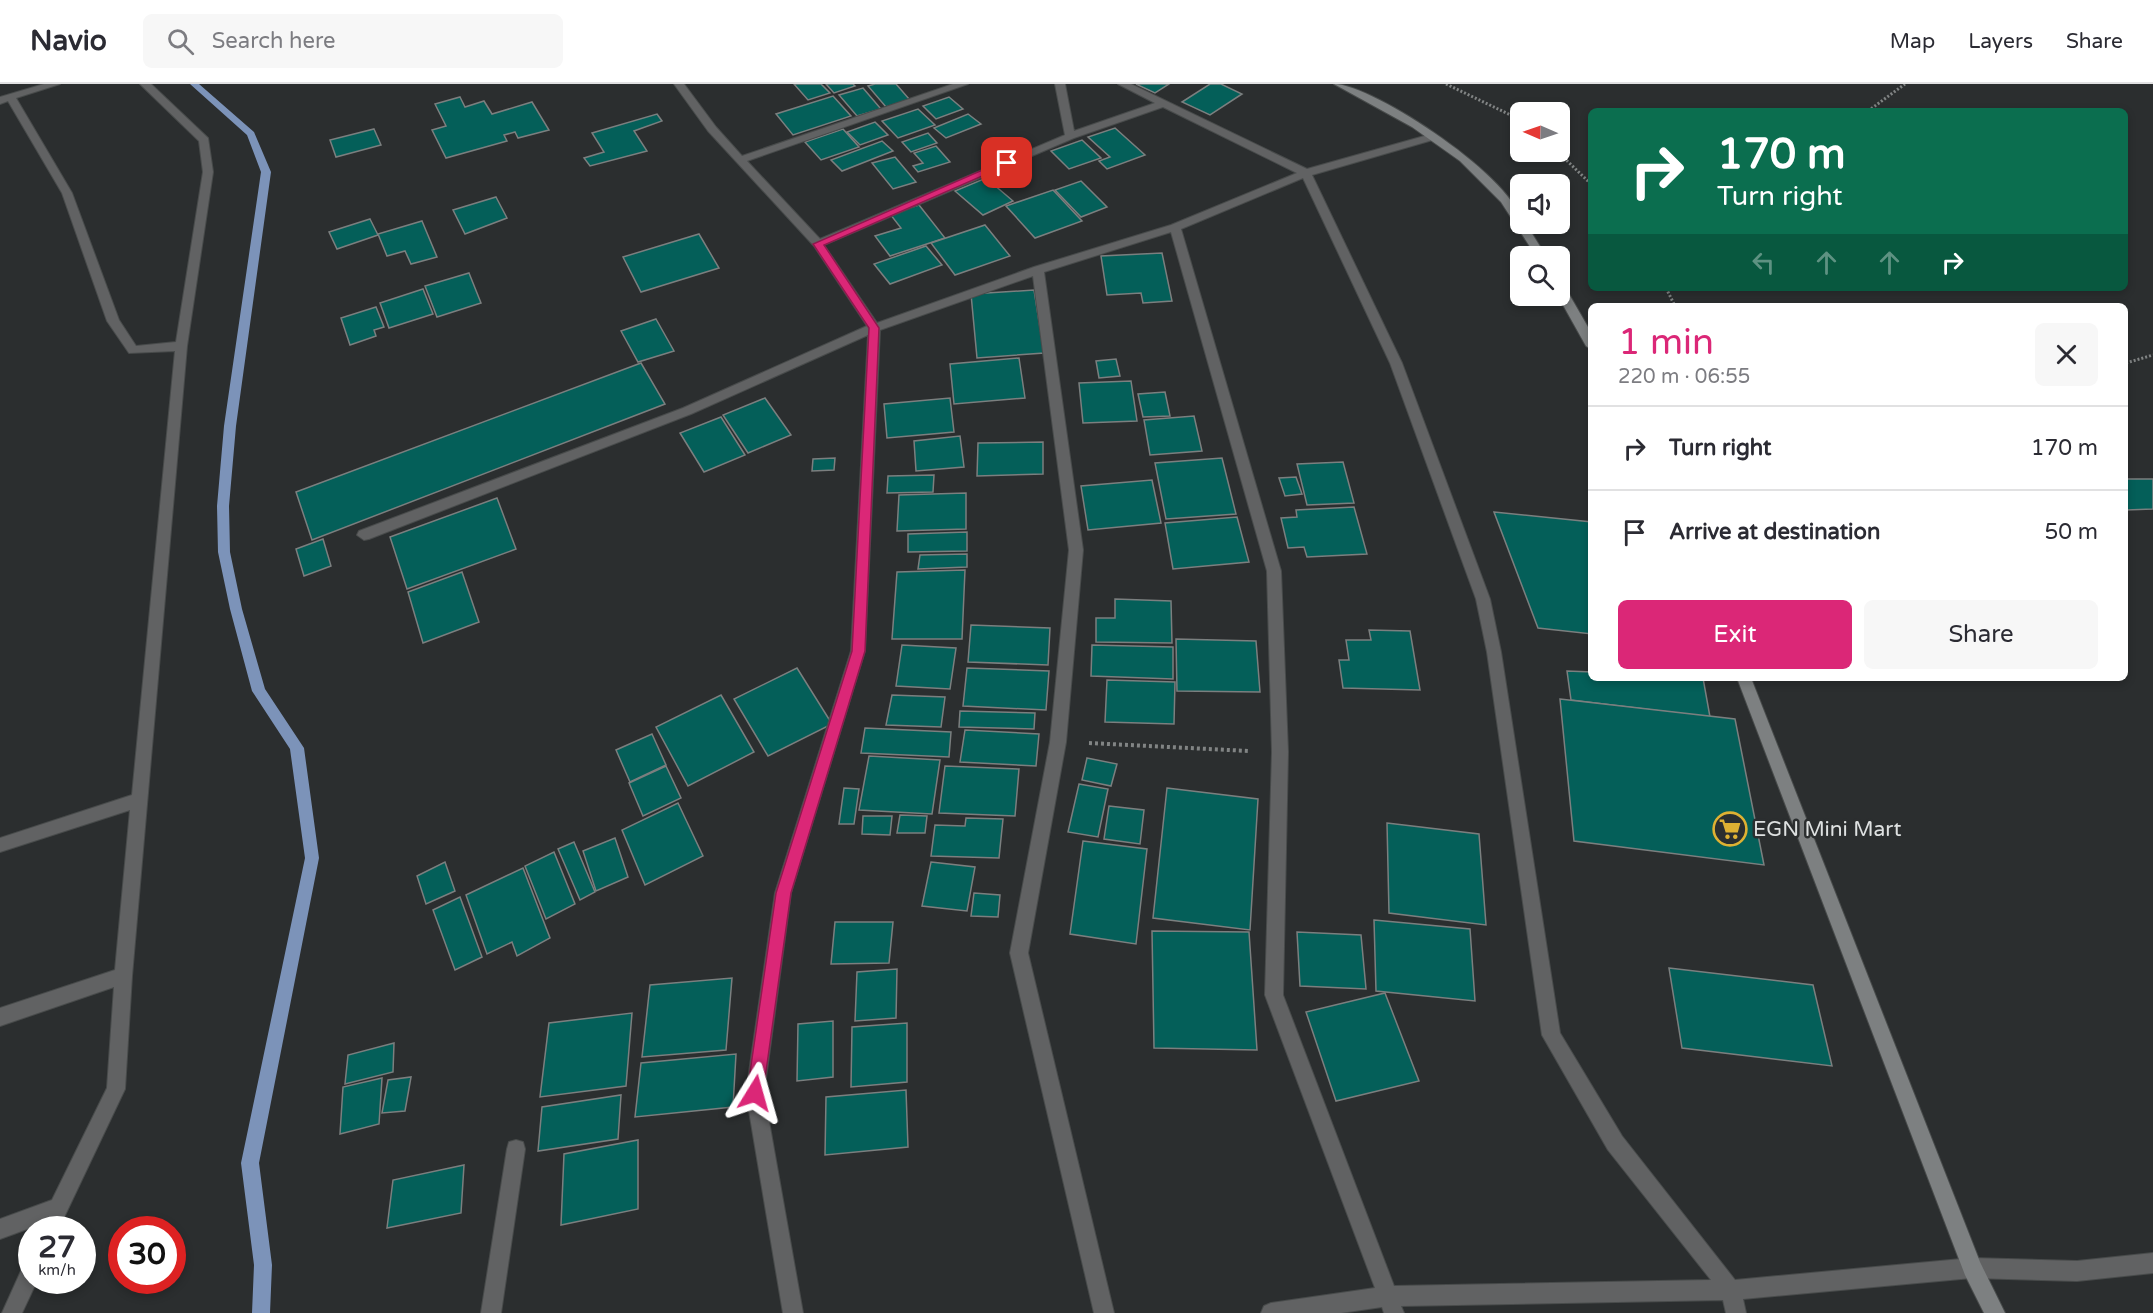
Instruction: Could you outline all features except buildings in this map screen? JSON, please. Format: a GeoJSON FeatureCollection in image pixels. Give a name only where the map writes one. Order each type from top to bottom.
{"type":"FeatureCollection","features":[{"type":"Feature","properties":{"kind":"street"},"geometry":{"type":"LineString","coordinates":[[55,84],[5,99],[67,193],[113,321],[133,350],[181,346]]}},
{"type":"Feature","properties":{"kind":"street"},"geometry":{"type":"LineString","coordinates":[[54,1216],[116,1089],[123,976],[181,346],[208,172],[204,140],[145,84]]}},
{"type":"Feature","properties":{"kind":"street"},"geometry":{"type":"LineString","coordinates":[[679,84],[712,129],[818,244],[874,328],[858,651],[783,893],[755,1093],[793,1313]]}},
{"type":"Feature","properties":{"kind":"street"},"geometry":{"type":"LineString","coordinates":[[740,160],[963,84]]}},
{"type":"Feature","properties":{"kind":"street"},"geometry":{"type":"LineString","coordinates":[[1060,84],[1064,95],[1070,136]]}},
{"type":"Feature","properties":{"kind":"street"},"geometry":{"type":"LineString","coordinates":[[1123,84],[1306,173],[1396,363],[1483,599],[1494,652],[1551,1035],[1615,1143],[1731,1290],[1736,1313]]}},
{"type":"Feature","properties":{"kind":"street"},"geometry":{"type":"LineString","coordinates":[[1339,84],[1387,109],[1465,160],[1498,191],[1510,208]]}},
{"type":"Feature","properties":{"kind":"street"},"geometry":{"type":"LineString","coordinates":[[818,244],[1070,136],[1166,103]]}},
{"type":"Feature","properties":{"kind":"street"},"geometry":{"type":"LineString","coordinates":[[364,535],[687,411],[874,328],[1038,270],[1175,227],[1306,173],[1432,137]]}},
{"type":"Feature","properties":{"kind":"street"},"geometry":{"type":"LineString","coordinates":[[1175,227],[1274,572],[1280,752],[1274,995],[1392,1305]]}},
{"type":"Feature","properties":{"kind":"street"},"geometry":{"type":"LineString","coordinates":[[1038,270],[1077,550],[1058,742],[1019,953],[1104,1313]]}},
{"type":"Feature","properties":{"kind":"street"},"geometry":{"type":"LineString","coordinates":[[1570,306],[1588,339]]}},
{"type":"Feature","properties":{"kind":"street"},"geometry":{"type":"LineString","coordinates":[[1745,681],[1972,1268],[1995,1313]]}},
{"type":"Feature","properties":{"kind":"street"},"geometry":{"type":"LineString","coordinates":[[0,845],[139,800]]}},
{"type":"Feature","properties":{"kind":"street"},"geometry":{"type":"LineString","coordinates":[[0,1017],[123,976]]}},
{"type":"Feature","properties":{"kind":"street"},"geometry":{"type":"LineString","coordinates":[[491,1313],[516,1149]]}},
{"type":"Feature","properties":{"kind":"street"},"geometry":{"type":"LineString","coordinates":[[0,1229],[58,1208]]}},
{"type":"Feature","properties":{"kind":"street"},"geometry":{"type":"LineString","coordinates":[[1271,1313],[1392,1305],[1731,1290],[1972,1268],[2077,1270],[2153,1263]]}},
{"type":"Feature","properties":{"kind":"street"},"geometry":{"type":"LineString","coordinates":[[12,1313],[21,1294]]}},
{"type":"Feature","properties":{"kind":"path"},"geometry":{"type":"LineString","coordinates":[[1446,84],[1510,115]]}},
{"type":"Feature","properties":{"kind":"path"},"geometry":{"type":"LineString","coordinates":[[1872,108],[1905,84]]}},
{"type":"Feature","properties":{"kind":"path"},"geometry":{"type":"LineString","coordinates":[[1568,162],[1588,181]]}},
{"type":"Feature","properties":{"kind":"path"},"geometry":{"type":"LineString","coordinates":[[2128,362],[2153,356]]}},
{"type":"Feature","properties":{"kind":"path"},"geometry":{"type":"LineString","coordinates":[[1058,742],[1280,752]]}},
{"type":"Feature","properties":{"kind":"waterway"},"geometry":{"type":"LineString","coordinates":[[194,84],[251,134],[266,172],[230,426],[223,506],[224,552],[236,609],[259,691],[297,748],[312,858],[250,1163],[263,1265],[261,1313]]}},
{"type":"Feature","properties":{"kind":"place","name":"EGN Mini Mart"},"geometry":{"type":"Point","coordinates":[1730,829]}},
{"type":"Feature","properties":{"kind":"route"},"geometry":{"type":"LineString","coordinates":[[755,1093],[783,893],[858,651],[874,328],[818,244],[1007,163]]}}]}
